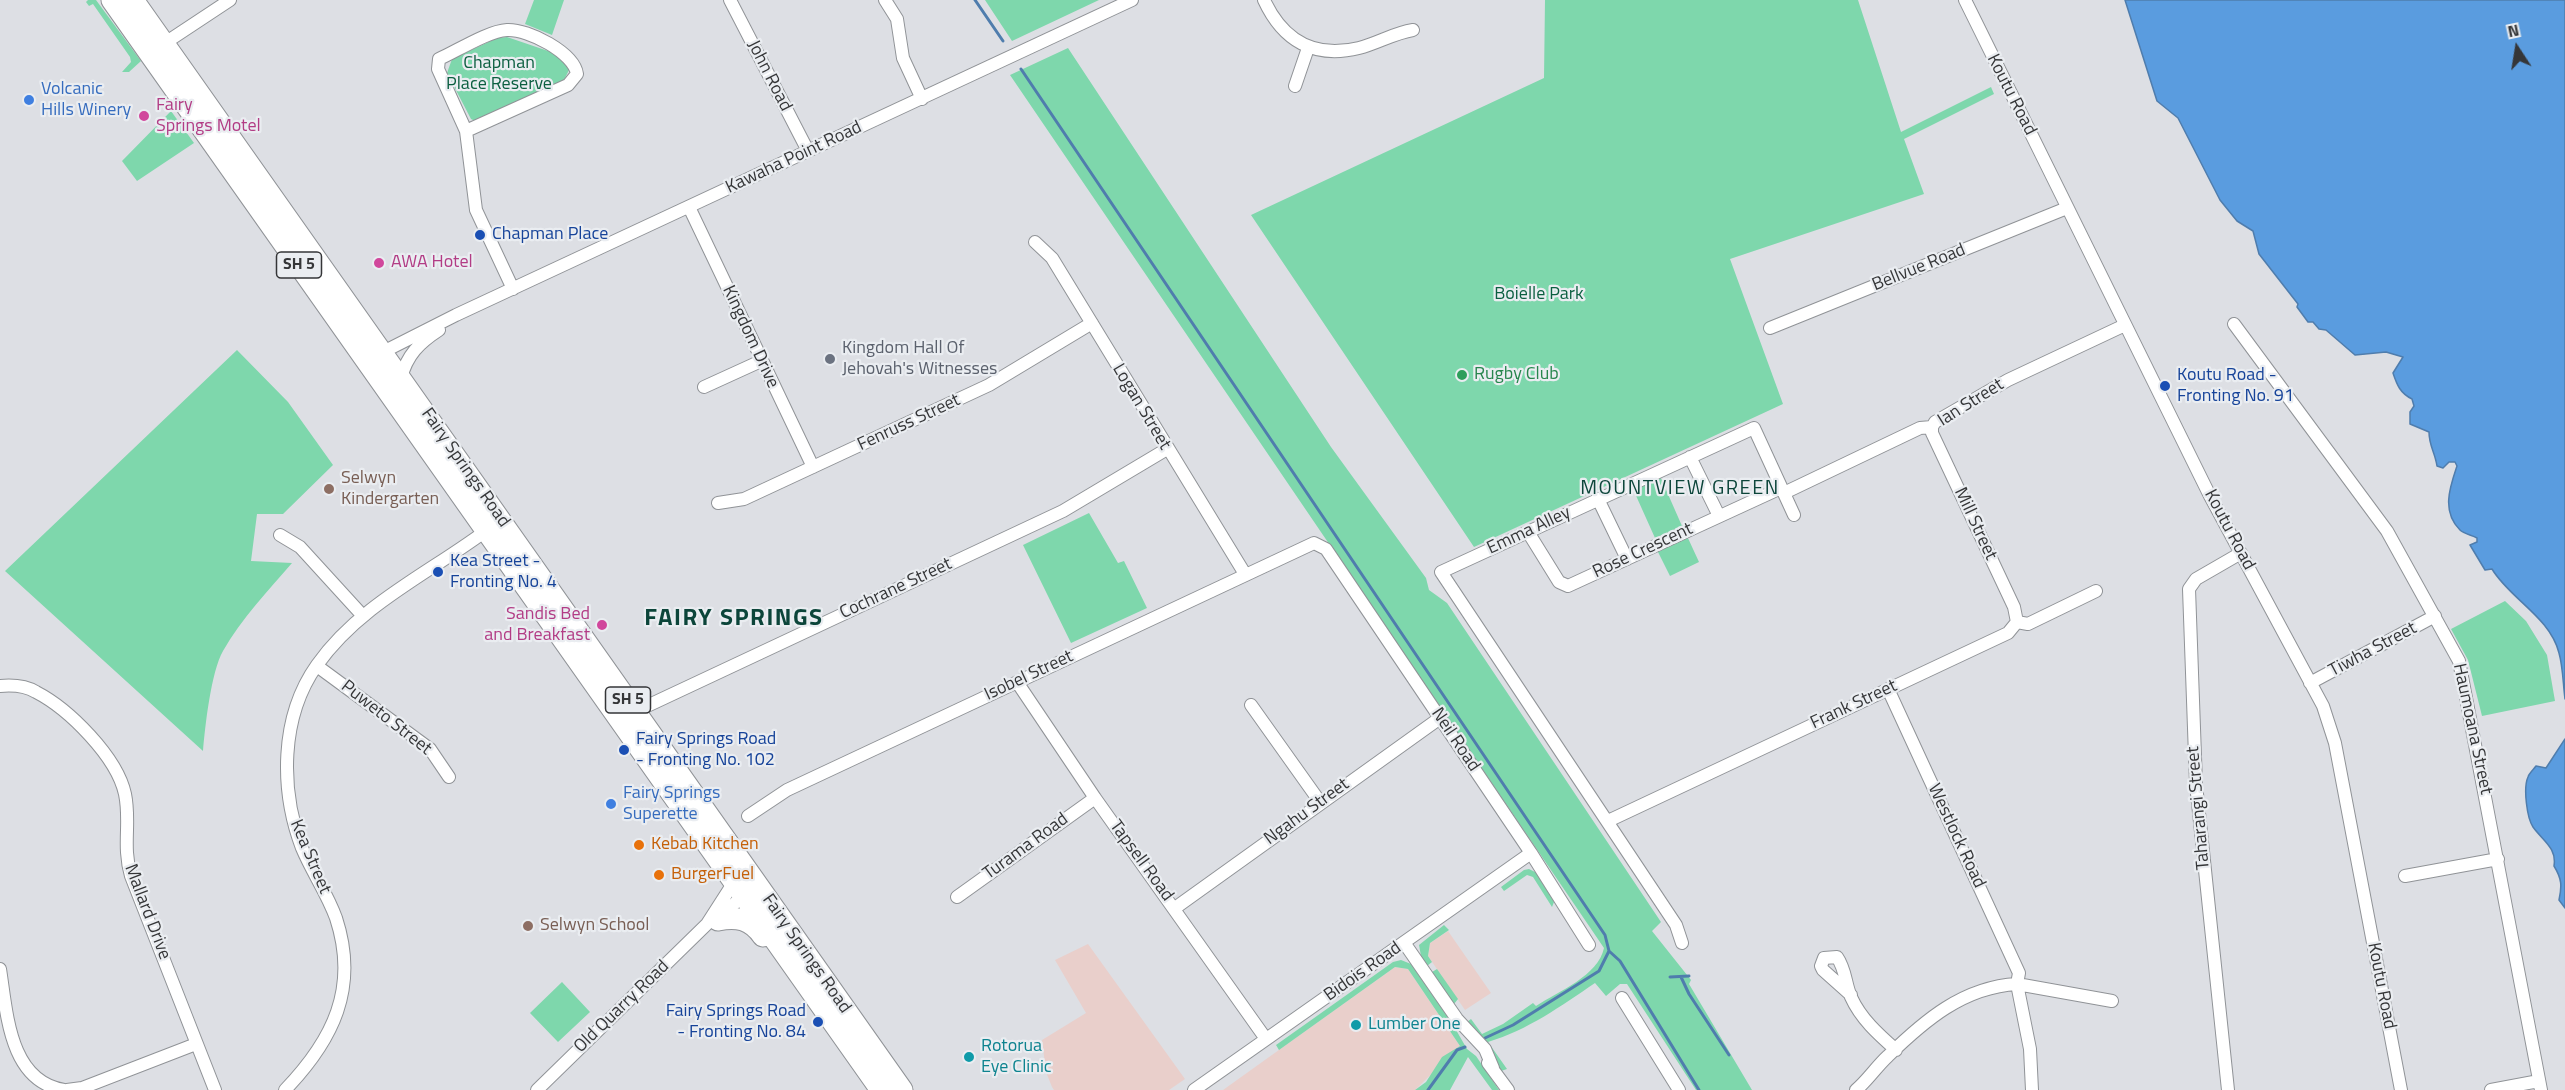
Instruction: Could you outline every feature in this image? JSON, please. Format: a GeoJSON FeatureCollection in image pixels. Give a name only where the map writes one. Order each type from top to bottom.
{"type":"FeatureCollection","features":[{"type":"Feature","properties":{"kind":"highway","name":"Fairy Springs Road"},"geometry":{"type":"LineString","coordinates":[[112,0],[201,128],[270,208]]}},
{"type":"Feature","properties":{"kind":"highway","name":"Fairy Springs Road"},"geometry":{"type":"LineString","coordinates":[[133,0],[165,43],[270,208],[627,715],[736,888],[880,1090]]}},
{"type":"Feature","properties":{"kind":"highway"},"geometry":{"type":"LineString","coordinates":[[165,43],[159,48],[160,54],[193,102],[201,128]]}},
{"type":"Feature","properties":{"kind":"highway","name":"Fairy Springs Road"},"geometry":{"type":"LineString","coordinates":[[375,356],[401,378],[493,525]]}},
{"type":"Feature","properties":{"kind":"highway","name":"Fairy Springs Road"},"geometry":{"type":"LineString","coordinates":[[627,715],[713,822],[902,1090]]}},
{"type":"Feature","properties":{"kind":"highway","name":"SH 5"},"geometry":{"type":"LineString","coordinates":[[713,822],[718,841],[739,872],[736,888],[760,901],[796,952],[815,966]]}},
{"type":"Feature","properties":{"kind":"highway"},"geometry":{"type":"LineString","coordinates":[[712,922],[738,918],[757,928],[792,977],[814,995]]}},
{"type":"Feature","properties":{"kind":"highway"},"geometry":{"type":"LineString","coordinates":[[844,1010],[840,1013],[839,1018],[862,1052],[865,1067]]}},
{"type":"Feature","properties":{"kind":"street"},"geometry":{"type":"LineString","coordinates":[[165,43],[230,0]]}},
{"type":"Feature","properties":{"kind":"street","name":"John Road"},"geometry":{"type":"LineString","coordinates":[[730,0],[808,151]]}},
{"type":"Feature","properties":{"kind":"street"},"geometry":{"type":"LineString","coordinates":[[885,0],[897,19],[903,58],[922,99]]}},
{"type":"Feature","properties":{"kind":"street","name":"Kawaha Point Road"},"geometry":{"type":"LineString","coordinates":[[375,356],[456,315],[1132,0]]}},
{"type":"Feature","properties":{"kind":"street"},"geometry":{"type":"LineString","coordinates":[[1264,0],[1281,28],[1308,48],[1331,50],[1359,48],[1395,33],[1413,30]]}},
{"type":"Feature","properties":{"kind":"street","name":"Koutu Road"},"geometry":{"type":"LineString","coordinates":[[1965,0],[2125,325],[2241,553],[2323,706],[2335,743],[2401,1090]]}},
{"type":"Feature","properties":{"kind":"street"},"geometry":{"type":"LineString","coordinates":[[466,132],[568,85],[577,74],[569,56],[522,33],[508,30],[439,59],[438,69],[466,132],[476,210],[513,289]]}},
{"type":"Feature","properties":{"kind":"street"},"geometry":{"type":"LineString","coordinates":[[1294,86],[1308,48]]}},
{"type":"Feature","properties":{"kind":"street","name":"Kingdom Drive"},"geometry":{"type":"LineString","coordinates":[[689,207],[813,467]]}},
{"type":"Feature","properties":{"kind":"street","name":"Bellvue Road"},"geometry":{"type":"LineString","coordinates":[[1770,328],[2067,208]]}},
{"type":"Feature","properties":{"kind":"street","name":"Logan Street"},"geometry":{"type":"LineString","coordinates":[[1035,242],[1052,258],[1245,574]]}},
{"type":"Feature","properties":{"kind":"street","name":"Kawaha Point Road"},"geometry":{"type":"LineString","coordinates":[[401,378],[405,364],[415,349],[456,315]]}},
{"type":"Feature","properties":{"kind":"street","name":"Fenruss Street"},"geometry":{"type":"LineString","coordinates":[[718,503],[744,500],[989,385],[1092,323]]}},
{"type":"Feature","properties":{"kind":"street","name":"Haumoana Street"},"geometry":{"type":"LineString","coordinates":[[2234,324],[2387,531],[2454,649],[2463,673],[2540,1085]]}},
{"type":"Feature","properties":{"kind":"street","name":"Ian Street"},"geometry":{"type":"LineString","coordinates":[[1783,490],[1920,428],[1932,427],[1935,422],[2008,380],[2125,325]]}},
{"type":"Feature","properties":{"kind":"street"},"geometry":{"type":"LineString","coordinates":[[704,387],[761,361]]}},
{"type":"Feature","properties":{"kind":"street","name":"Mill Street"},"geometry":{"type":"LineString","coordinates":[[1932,427],[1932,433],[2014,607],[2017,622]]}},
{"type":"Feature","properties":{"kind":"street","name":"Emma Alley"},"geometry":{"type":"LineString","coordinates":[[1608,821],[1441,572],[1754,428],[1783,490]]}},
{"type":"Feature","properties":{"kind":"street","name":"Cochrane Street"},"geometry":{"type":"LineString","coordinates":[[627,715],[1063,511],[1167,449]]}},
{"type":"Feature","properties":{"kind":"street"},"geometry":{"type":"LineString","coordinates":[[1690,457],[1719,516]]}},
{"type":"Feature","properties":{"kind":"street"},"geometry":{"type":"LineString","coordinates":[[1783,490],[1794,515]]}},
{"type":"Feature","properties":{"kind":"street","name":"Rose Crescent"},"geometry":{"type":"LineString","coordinates":[[1528,532],[1563,585],[1568,586],[1719,516],[1783,490]]}},
{"type":"Feature","properties":{"kind":"street"},"geometry":{"type":"LineString","coordinates":[[1598,499],[1627,559]]}},
{"type":"Feature","properties":{"kind":"street","name":"Kea Street"},"geometry":{"type":"LineString","coordinates":[[285,1090],[310,1064],[332,1029],[344,980],[343,951],[335,917],[303,851],[287,788],[289,744],[300,698],[316,666],[345,630],[493,525]]}},
{"type":"Feature","properties":{"kind":"street"},"geometry":{"type":"LineString","coordinates":[[280,535],[300,547],[363,616]]}},
{"type":"Feature","properties":{"kind":"street","name":"Isobel Street"},"geometry":{"type":"LineString","coordinates":[[748,816],[787,789],[1314,543]]}},
{"type":"Feature","properties":{"kind":"street","name":"Neil Road"},"geometry":{"type":"LineString","coordinates":[[1314,543],[1326,549],[1531,853],[1589,945]]}},
{"type":"Feature","properties":{"kind":"street","name":"Taharangi Street"},"geometry":{"type":"LineString","coordinates":[[2228,1090],[2196,784],[2189,589],[2196,579],[2241,553]]}},
{"type":"Feature","properties":{"kind":"street","name":"Frank Street"},"geometry":{"type":"LineString","coordinates":[[1608,821],[2008,633],[2017,622],[2028,624],[2096,591]]}},
{"type":"Feature","properties":{"kind":"street","name":"Tiwha Street"},"geometry":{"type":"LineString","coordinates":[[2310,683],[2435,616]]}},
{"type":"Feature","properties":{"kind":"street","name":"Puweto Street"},"geometry":{"type":"LineString","coordinates":[[316,666],[430,749],[449,777]]}},
{"type":"Feature","properties":{"kind":"street","name":"Tapsell Road"},"geometry":{"type":"LineString","coordinates":[[1017,682],[1095,798],[1266,1039]]}},
{"type":"Feature","properties":{"kind":"street","name":"Mallard Drive"},"geometry":{"type":"LineString","coordinates":[[0,686],[34,691],[48,699],[99,744],[115,768],[126,796],[128,820],[125,844],[130,876],[214,1090]]}},
{"type":"Feature","properties":{"kind":"street","name":"Westlock Road"},"geometry":{"type":"LineString","coordinates":[[1888,689],[2019,973],[2017,984],[2030,1048],[2032,1090]]}},
{"type":"Feature","properties":{"kind":"street"},"geometry":{"type":"LineString","coordinates":[[1251,705],[1320,801]]}},
{"type":"Feature","properties":{"kind":"street","name":"Ngahu Street"},"geometry":{"type":"LineString","coordinates":[[1175,908],[1320,801],[1440,718]]}},
{"type":"Feature","properties":{"kind":"street","name":"Turama Road"},"geometry":{"type":"LineString","coordinates":[[957,897],[1095,798]]}},
{"type":"Feature","properties":{"kind":"street"},"geometry":{"type":"LineString","coordinates":[[1608,821],[1676,925],[1682,943]]}},
{"type":"Feature","properties":{"kind":"street","name":"Bidois Road"},"geometry":{"type":"LineString","coordinates":[[1194,1090],[1405,944],[1531,853]]}},
{"type":"Feature","properties":{"kind":"street"},"geometry":{"type":"LineString","coordinates":[[2405,876],[2499,859]]}},
{"type":"Feature","properties":{"kind":"street","name":"Old Quarry Road"},"geometry":{"type":"LineString","coordinates":[[537,1090],[712,922],[738,900],[736,888]]}},
{"type":"Feature","properties":{"kind":"street"},"geometry":{"type":"LineString","coordinates":[[1405,944],[1456,1019],[1465,1038],[1493,1068],[1508,1090]]}},
{"type":"Feature","properties":{"kind":"street"},"geometry":{"type":"LineString","coordinates":[[0,969],[8,1024],[21,1059],[29,1071],[52,1088],[66,1090],[82,1088],[196,1044]]}},
{"type":"Feature","properties":{"kind":"street"},"geometry":{"type":"LineString","coordinates":[[1856,1090],[1938,1010],[2004,985],[2017,984],[2112,1001]]}},
{"type":"Feature","properties":{"kind":"street"},"geometry":{"type":"LineString","coordinates":[[1851,995],[1867,1024],[1896,1050]]}},
{"type":"Feature","properties":{"kind":"street"},"geometry":{"type":"LineString","coordinates":[[1622,998],[1679,1090]]}},
{"type":"Feature","properties":{"kind":"street"},"geometry":{"type":"LineString","coordinates":[[2491,1090],[2540,1085]]}},
{"type":"Feature","properties":{"kind":"shaded area"},"geometry":{"type":"Polygon","coordinates":[[[1448,931],[1491,993],[1465,1010],[1428,956],[1430,943],[1448,931]]]}},
{"type":"Feature","properties":{"kind":"shaded area"},"geometry":{"type":"Polygon","coordinates":[[[1088,944],[1185,1079],[1169,1090],[1054,1090],[1052,1087],[1046,1072],[1042,1040],[1086,1013],[1055,960],[1088,944]]]}},
{"type":"Feature","properties":{"kind":"shaded area"},"geometry":{"type":"Polygon","coordinates":[[[1395,967],[1408,969],[1460,1046],[1415,1090],[1223,1090],[1395,967]]]}},
{"type":"Feature","properties":{"kind":"green space"},"geometry":{"type":"Polygon","coordinates":[[[96,0],[141,61],[129,72],[122,72],[131,62],[130,57],[93,4],[89,6],[86,2],[96,0]]]}},
{"type":"Feature","properties":{"kind":"green space"},"geometry":{"type":"Polygon","coordinates":[[[534,0],[564,0],[552,35],[525,24],[534,0]]]}},
{"type":"Feature","properties":{"kind":"green space"},"geometry":{"type":"Polygon","coordinates":[[[985,0],[1099,0],[1012,41],[985,0]]]}},
{"type":"Feature","properties":{"kind":"green space","name":"Boielle Park"},"geometry":{"type":"Polygon","coordinates":[[[1545,0],[1858,0],[1901,132],[1991,87],[1994,94],[1904,139],[1924,194],[1730,259],[1783,404],[1474,547],[1251,215],[1544,78],[1545,0]]]}},
{"type":"Feature","properties":{"kind":"green space","name":"Chapman Place Reserve"},"geometry":{"type":"Polygon","coordinates":[[[507,37],[557,54],[568,64],[569,70],[563,82],[475,121],[471,119],[447,73],[452,59],[497,38],[507,37]]]}},
{"type":"Feature","properties":{"kind":"green space"},"geometry":{"type":"Polygon","coordinates":[[[1068,48],[1331,447],[1426,578],[1429,590],[1447,603],[1661,922],[1652,931],[1691,980],[1689,984],[1752,1090],[1696,1090],[1627,984],[1620,984],[1606,996],[1595,983],[1530,1024],[1488,1042],[1507,1069],[1501,1071],[1467,1022],[1471,1019],[1482,1034],[1503,1024],[1533,1003],[1536,1006],[1586,975],[1600,958],[1604,948],[1010,75],[1068,48]]]}},
{"type":"Feature","properties":{"kind":"green space"},"geometry":{"type":"Polygon","coordinates":[[[171,111],[194,143],[137,181],[122,161],[171,111]]]}},
{"type":"Feature","properties":{"kind":"green space"},"geometry":{"type":"Polygon","coordinates":[[[237,350],[288,402],[333,465],[283,514],[257,514],[251,561],[292,563],[246,616],[223,651],[212,686],[203,751],[5,571],[237,350]]]}},
{"type":"Feature","properties":{"kind":"green space"},"geometry":{"type":"Polygon","coordinates":[[[1660,476],[1682,526],[1655,538],[1633,489],[1660,476]]]}},
{"type":"Feature","properties":{"kind":"green space"},"geometry":{"type":"Polygon","coordinates":[[[1089,513],[1118,563],[1124,561],[1147,608],[1071,643],[1023,545],[1089,513]]]}},
{"type":"Feature","properties":{"kind":"green space"},"geometry":{"type":"Polygon","coordinates":[[[1687,536],[1699,562],[1670,576],[1657,550],[1687,536]]]}},
{"type":"Feature","properties":{"kind":"green space"},"geometry":{"type":"Polygon","coordinates":[[[2505,601],[2526,621],[2547,655],[2555,701],[2482,716],[2468,660],[2451,629],[2505,601]]]}},
{"type":"Feature","properties":{"kind":"green space"},"geometry":{"type":"Polygon","coordinates":[[[1529,869],[1537,873],[1554,902],[1552,907],[1533,877],[1527,875],[1504,891],[1501,887],[1524,870],[1529,869]]]}},
{"type":"Feature","properties":{"kind":"green space"},"geometry":{"type":"Polygon","coordinates":[[[1444,925],[1449,930],[1430,943],[1428,956],[1432,962],[1427,966],[1421,956],[1419,945],[1444,925]]]}},
{"type":"Feature","properties":{"kind":"green space"},"geometry":{"type":"Polygon","coordinates":[[[1401,960],[1411,964],[1467,1049],[1476,1056],[1499,1090],[1492,1090],[1468,1057],[1450,1090],[1415,1090],[1426,1082],[1442,1057],[1460,1046],[1408,969],[1395,967],[1279,1050],[1276,1045],[1393,962],[1401,960]]]}},
{"type":"Feature","properties":{"kind":"green space"},"geometry":{"type":"Polygon","coordinates":[[[1437,969],[1458,999],[1454,1004],[1432,972],[1437,969]]]}},
{"type":"Feature","properties":{"kind":"green space"},"geometry":{"type":"Polygon","coordinates":[[[562,982],[590,1012],[558,1042],[530,1013],[562,982]]]}},
{"type":"Feature","properties":{"kind":"water"},"geometry":{"type":"Polygon","coordinates":[[[2125,0],[2565,0],[2565,699],[2559,653],[2554,640],[2539,619],[2509,590],[2492,569],[2485,570],[2470,545],[2477,542],[2477,538],[2462,531],[2454,523],[2449,499],[2457,466],[2455,462],[2449,462],[2443,468],[2437,466],[2429,432],[2410,424],[2410,412],[2414,406],[2412,399],[2400,388],[2393,373],[2403,357],[2386,352],[2355,355],[2326,330],[2319,329],[2313,322],[2308,322],[2297,307],[2298,304],[2259,254],[2253,231],[2237,221],[2220,200],[2178,118],[2157,101],[2125,0]]]}},
{"type":"Feature","properties":{"kind":"water"},"geometry":{"type":"Polygon","coordinates":[[[2565,739],[2565,908],[2559,900],[2561,883],[2554,866],[2553,854],[2531,823],[2526,795],[2529,774],[2536,766],[2546,768],[2565,739]]]}},
{"type":"Feature","properties":{"kind":"waterway"},"geometry":{"type":"LineString","coordinates":[[975,0],[1003,41]]}},
{"type":"Feature","properties":{"kind":"waterway"},"geometry":{"type":"LineString","coordinates":[[1021,69],[1605,935],[1609,951],[1599,971],[1513,1025],[1485,1038]]}},
{"type":"Feature","properties":{"kind":"waterway"},"geometry":{"type":"LineString","coordinates":[[1609,951],[1620,961],[1699,1090]]}},
{"type":"Feature","properties":{"kind":"waterway"},"geometry":{"type":"LineString","coordinates":[[1670,977],[1689,976]]}},
{"type":"Feature","properties":{"kind":"waterway"},"geometry":{"type":"LineString","coordinates":[[1681,977],[1689,994],[1729,1055]]}},
{"type":"Feature","properties":{"kind":"waterway"},"geometry":{"type":"LineString","coordinates":[[1428,1090],[1457,1050],[1465,1047]]}},
{"type":"Feature","properties":{"kind":"place","name":"Volcanic Hills Winery"},"geometry":{"type":"Point","coordinates":[29,100]}},
{"type":"Feature","properties":{"kind":"place","name":"Fairy Springs Motel"},"geometry":{"type":"Point","coordinates":[144,116]}},
{"type":"Feature","properties":{"kind":"place","name":"Chapman Place"},"geometry":{"type":"Point","coordinates":[480,235]}},
{"type":"Feature","properties":{"kind":"place","name":"AWA Hotel"},"geometry":{"type":"Point","coordinates":[379,263]}},
{"type":"Feature","properties":{"kind":"place","name":"Kingdom Hall Of Jehovah's Witnesses"},"geometry":{"type":"Point","coordinates":[830,359]}},
{"type":"Feature","properties":{"kind":"place","name":"Rugby Club"},"geometry":{"type":"Point","coordinates":[1462,375]}},
{"type":"Feature","properties":{"kind":"place","name":"Koutu Road - Fronting No. 91"},"geometry":{"type":"Point","coordinates":[2165,386]}},
{"type":"Feature","properties":{"kind":"place","name":"Selwyn Kindergarten"},"geometry":{"type":"Point","coordinates":[329,489]}},
{"type":"Feature","properties":{"kind":"place","name":"Kea Street - Fronting No. 4"},"geometry":{"type":"Point","coordinates":[438,572]}},
{"type":"Feature","properties":{"kind":"place","name":"Sandis Bed and Breakfast"},"geometry":{"type":"Point","coordinates":[602,625]}},
{"type":"Feature","properties":{"kind":"place","name":"Fairy Springs Road - Fronting No. 102"},"geometry":{"type":"Point","coordinates":[624,750]}},
{"type":"Feature","properties":{"kind":"place","name":"Fairy Springs Superette"},"geometry":{"type":"Point","coordinates":[611,804]}},
{"type":"Feature","properties":{"kind":"place","name":"Kebab Kitchen"},"geometry":{"type":"Point","coordinates":[639,845]}},
{"type":"Feature","properties":{"kind":"place","name":"BurgerFuel"},"geometry":{"type":"Point","coordinates":[659,875]}},
{"type":"Feature","properties":{"kind":"place","name":"Selwyn School"},"geometry":{"type":"Point","coordinates":[528,926]}},
{"type":"Feature","properties":{"kind":"place","name":"Fairy Springs Road - Fronting No. 84"},"geometry":{"type":"Point","coordinates":[818,1022]}},
{"type":"Feature","properties":{"kind":"place","name":"Lumber One"},"geometry":{"type":"Point","coordinates":[1356,1025]}},
{"type":"Feature","properties":{"kind":"place","name":"Rotorua Eye Clinic"},"geometry":{"type":"Point","coordinates":[969,1057]}},
{"type":"Feature","properties":{"kind":"district","name":"MOUNTVIEW GREEN"},"geometry":{"type":"Point","coordinates":[1680,489]}},
{"type":"Feature","properties":{"kind":"district","name":"FAIRY SPRINGS"},"geometry":{"type":"Point","coordinates":[734,619]}}]}
